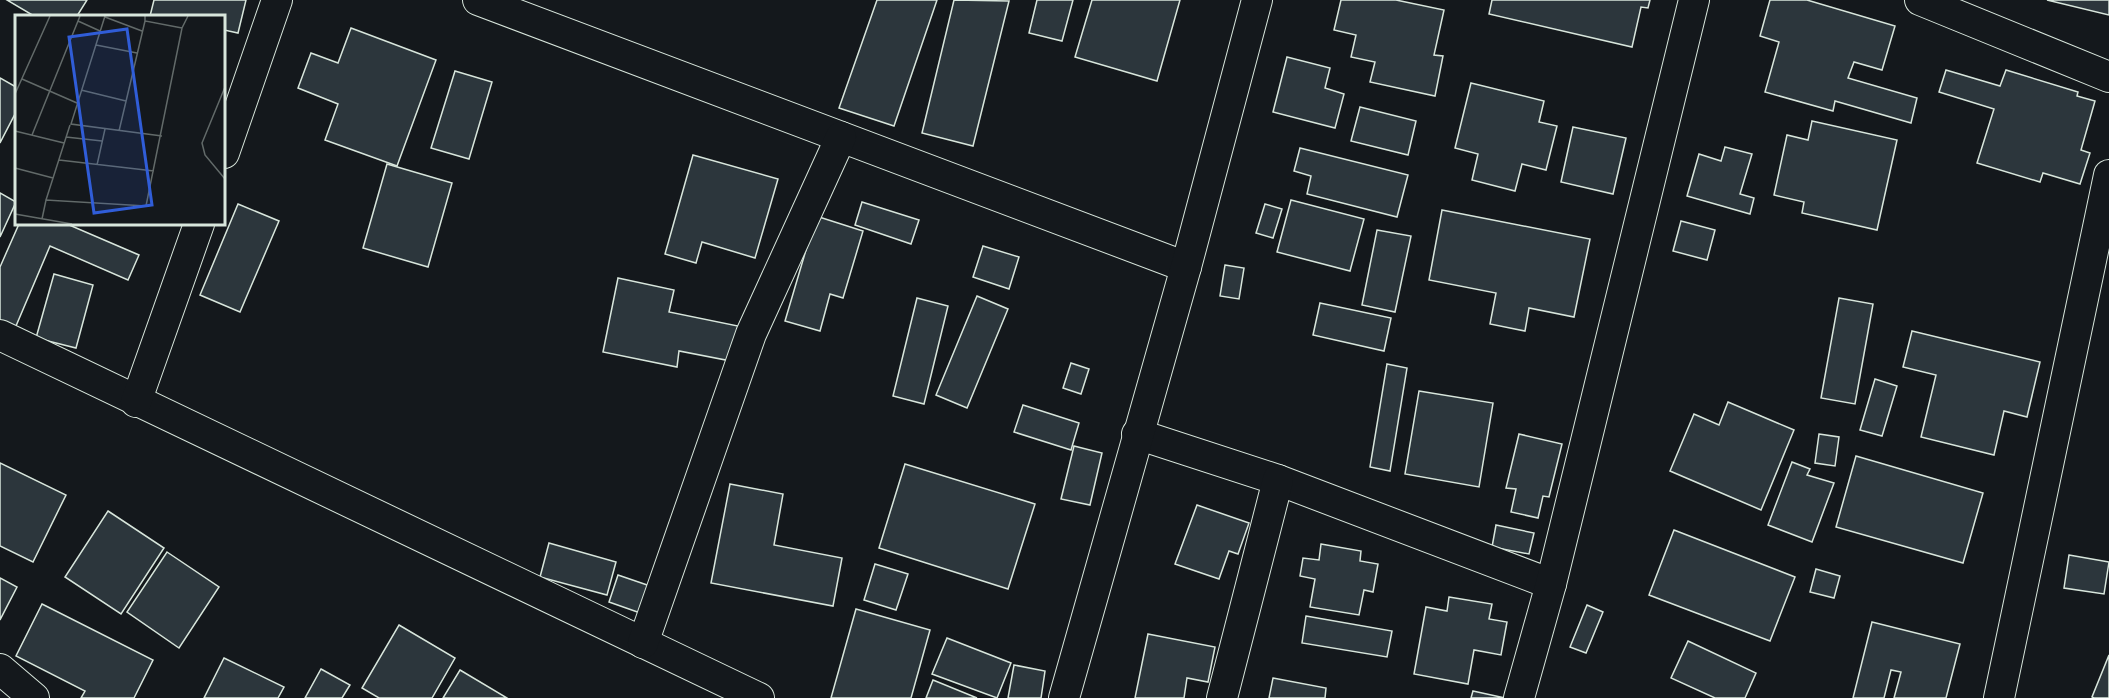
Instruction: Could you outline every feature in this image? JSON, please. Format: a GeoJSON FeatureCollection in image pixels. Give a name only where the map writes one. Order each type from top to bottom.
{"type":"FeatureCollection","features":[{"type":"Feature","properties":{"kind":"street"},"geometry":{"type":"LineString","coordinates":[[225,150],[278,0]]}},
{"type":"Feature","properties":{"kind":"street"},"geometry":{"type":"LineString","coordinates":[[478,0],[1186,267]]}},
{"type":"Feature","properties":{"kind":"street"},"geometry":{"type":"LineString","coordinates":[[1064,698],[1186,267],[1257,0]]}},
{"type":"Feature","properties":{"kind":"street"},"geometry":{"type":"LineString","coordinates":[[1519,698],[1551,584],[1694,0]]}},
{"type":"Feature","properties":{"kind":"street"},"geometry":{"type":"LineString","coordinates":[[1920,0],[2109,77]]}},
{"type":"Feature","properties":{"kind":"street"},"geometry":{"type":"LineString","coordinates":[[643,643],[751,334],[841,137]]}},
{"type":"Feature","properties":{"kind":"street"},"geometry":{"type":"LineString","coordinates":[[1999,698],[2109,175]]}},
{"type":"Feature","properties":{"kind":"street"},"geometry":{"type":"LineString","coordinates":[[136,402],[199,225]]}},
{"type":"Feature","properties":{"kind":"street"},"geometry":{"type":"LineString","coordinates":[[0,335],[759,698]]}},
{"type":"Feature","properties":{"kind":"street"},"geometry":{"type":"LineString","coordinates":[[1137,434],[1278,480],[1551,584]]}},
{"type":"Feature","properties":{"kind":"street"},"geometry":{"type":"LineString","coordinates":[[1221,698],[1278,480]]}},
{"type":"Feature","properties":{"kind":"street"},"geometry":{"type":"LineString","coordinates":[[0,669],[34,698]]}},
{"type":"Feature","properties":{"kind":"building"},"geometry":{"type":"Polygon","coordinates":[[[7,0],[87,0],[78,15],[32,15],[7,0]]]}},
{"type":"Feature","properties":{"kind":"building"},"geometry":{"type":"Polygon","coordinates":[[[154,0],[246,0],[238,33],[225,30],[225,15],[150,15],[154,0]]]}},
{"type":"Feature","properties":{"kind":"building"},"geometry":{"type":"Polygon","coordinates":[[[877,0],[937,0],[894,126],[839,108],[877,0]]]}},
{"type":"Feature","properties":{"kind":"building"},"geometry":{"type":"Polygon","coordinates":[[[954,0],[1009,1],[973,146],[922,133],[954,0]]]}},
{"type":"Feature","properties":{"kind":"building"},"geometry":{"type":"Polygon","coordinates":[[[1037,0],[1073,0],[1062,41],[1029,33],[1037,0]]]}},
{"type":"Feature","properties":{"kind":"building"},"geometry":{"type":"Polygon","coordinates":[[[1092,0],[1180,0],[1157,81],[1075,57],[1092,0]]]}},
{"type":"Feature","properties":{"kind":"building"},"geometry":{"type":"Polygon","coordinates":[[[1341,0],[1396,0],[1444,10],[1434,55],[1443,56],[1435,96],[1370,82],[1375,62],[1351,57],[1356,35],[1334,30],[1341,0]]]}},
{"type":"Feature","properties":{"kind":"building"},"geometry":{"type":"Polygon","coordinates":[[[1492,0],[1650,0],[1648,8],[1641,7],[1632,47],[1489,14],[1492,0]]]}},
{"type":"Feature","properties":{"kind":"building"},"geometry":{"type":"Polygon","coordinates":[[[1770,0],[1807,0],[1895,26],[1882,70],[1854,62],[1848,78],[1917,98],[1911,123],[1835,101],[1833,111],[1765,92],[1779,42],[1760,36],[1770,0]]]}},
{"type":"Feature","properties":{"kind":"building"},"geometry":{"type":"Polygon","coordinates":[[[2047,0],[2109,0],[2109,15],[2047,0]]]}},
{"type":"Feature","properties":{"kind":"building"},"geometry":{"type":"Polygon","coordinates":[[[351,28],[436,60],[397,166],[325,140],[338,104],[298,88],[311,53],[338,63],[351,28]]]}},
{"type":"Feature","properties":{"kind":"building"},"geometry":{"type":"Polygon","coordinates":[[[1287,57],[1330,68],[1325,88],[1344,94],[1335,128],[1273,112],[1287,57]]]}},
{"type":"Feature","properties":{"kind":"building"},"geometry":{"type":"Polygon","coordinates":[[[1946,70],[2000,86],[2006,70],[2078,92],[2077,96],[2095,101],[2081,150],[2090,153],[2080,184],[2043,173],[2040,182],[1977,163],[1994,109],[1939,92],[1946,70]]]}},
{"type":"Feature","properties":{"kind":"building"},"geometry":{"type":"Polygon","coordinates":[[[455,71],[492,82],[469,159],[431,148],[455,71]]]}},
{"type":"Feature","properties":{"kind":"building"},"geometry":{"type":"Polygon","coordinates":[[[0,78],[15,86],[15,114],[0,143],[0,78]]]}},
{"type":"Feature","properties":{"kind":"building"},"geometry":{"type":"Polygon","coordinates":[[[1471,83],[1544,101],[1539,122],[1557,126],[1546,170],[1522,164],[1515,191],[1472,180],[1478,154],[1455,148],[1471,83]]]}},
{"type":"Feature","properties":{"kind":"building"},"geometry":{"type":"Polygon","coordinates":[[[1360,107],[1416,121],[1408,155],[1351,141],[1360,107]]]}},
{"type":"Feature","properties":{"kind":"building"},"geometry":{"type":"Polygon","coordinates":[[[1812,121],[1897,140],[1877,230],[1802,213],[1804,202],[1774,195],[1787,135],[1808,140],[1812,121]]]}},
{"type":"Feature","properties":{"kind":"building"},"geometry":{"type":"Polygon","coordinates":[[[1573,127],[1626,138],[1613,194],[1561,182],[1573,127]]]}},
{"type":"Feature","properties":{"kind":"building"},"geometry":{"type":"Polygon","coordinates":[[[1725,147],[1752,154],[1740,194],[1754,198],[1750,214],[1687,196],[1699,154],[1721,161],[1725,147]]]}},
{"type":"Feature","properties":{"kind":"building"},"geometry":{"type":"Polygon","coordinates":[[[1300,148],[1408,175],[1397,217],[1307,194],[1311,176],[1294,171],[1300,148]]]}},
{"type":"Feature","properties":{"kind":"building"},"geometry":{"type":"Polygon","coordinates":[[[693,155],[778,179],[755,258],[702,242],[696,263],[665,254],[693,155]]]}},
{"type":"Feature","properties":{"kind":"building"},"geometry":{"type":"Polygon","coordinates":[[[387,164],[452,183],[428,267],[363,248],[387,164]]]}},
{"type":"Feature","properties":{"kind":"building"},"geometry":{"type":"Polygon","coordinates":[[[0,193],[15,201],[15,204],[0,237],[0,193]]]}},
{"type":"Feature","properties":{"kind":"building"},"geometry":{"type":"Polygon","coordinates":[[[1291,200],[1364,219],[1350,271],[1277,252],[1291,200]]]}},
{"type":"Feature","properties":{"kind":"building"},"geometry":{"type":"Polygon","coordinates":[[[862,202],[919,220],[911,244],[855,225],[862,202]]]}},
{"type":"Feature","properties":{"kind":"building"},"geometry":{"type":"Polygon","coordinates":[[[238,204],[279,221],[240,312],[200,295],[238,204]]]}},
{"type":"Feature","properties":{"kind":"building"},"geometry":{"type":"Polygon","coordinates":[[[1265,204],[1282,209],[1273,238],[1256,233],[1265,204]]]}},
{"type":"Feature","properties":{"kind":"building"},"geometry":{"type":"Polygon","coordinates":[[[1442,210],[1590,239],[1574,317],[1529,308],[1525,331],[1490,324],[1496,293],[1429,280],[1442,210]]]}},
{"type":"Feature","properties":{"kind":"building"},"geometry":{"type":"Polygon","coordinates":[[[816,216],[863,231],[843,298],[830,294],[820,331],[785,321],[816,216]]]}},
{"type":"Feature","properties":{"kind":"building"},"geometry":{"type":"Polygon","coordinates":[[[1681,221],[1715,230],[1707,260],[1673,251],[1681,221]]]}},
{"type":"Feature","properties":{"kind":"building"},"geometry":{"type":"Polygon","coordinates":[[[19,225],[69,225],[139,255],[128,280],[50,246],[13,333],[0,327],[0,267],[19,225]]]}},
{"type":"Feature","properties":{"kind":"building"},"geometry":{"type":"Polygon","coordinates":[[[1377,230],[1411,236],[1395,312],[1362,305],[1377,230]]]}},
{"type":"Feature","properties":{"kind":"building"},"geometry":{"type":"Polygon","coordinates":[[[983,246],[1019,257],[1009,289],[973,277],[983,246]]]}},
{"type":"Feature","properties":{"kind":"building"},"geometry":{"type":"Polygon","coordinates":[[[1225,265],[1244,268],[1239,299],[1220,296],[1225,265]]]}},
{"type":"Feature","properties":{"kind":"building"},"geometry":{"type":"Polygon","coordinates":[[[54,274],[93,285],[76,348],[36,338],[54,274]]]}},
{"type":"Feature","properties":{"kind":"building"},"geometry":{"type":"Polygon","coordinates":[[[618,278],[674,290],[669,312],[738,326],[731,361],[679,351],[677,367],[603,352],[618,278]]]}},
{"type":"Feature","properties":{"kind":"building"},"geometry":{"type":"Polygon","coordinates":[[[977,296],[1008,309],[967,408],[936,395],[977,296]]]}},
{"type":"Feature","properties":{"kind":"building"},"geometry":{"type":"Polygon","coordinates":[[[917,298],[948,306],[924,404],[893,396],[917,298]]]}},
{"type":"Feature","properties":{"kind":"building"},"geometry":{"type":"Polygon","coordinates":[[[1839,298],[1873,304],[1855,404],[1821,398],[1839,298]]]}},
{"type":"Feature","properties":{"kind":"building"},"geometry":{"type":"Polygon","coordinates":[[[1320,303],[1391,318],[1384,351],[1313,335],[1320,303]]]}},
{"type":"Feature","properties":{"kind":"building"},"geometry":{"type":"Polygon","coordinates":[[[1912,331],[2040,362],[2027,417],[2004,411],[1994,455],[1921,437],[1936,375],[1903,367],[1912,331]]]}},
{"type":"Feature","properties":{"kind":"building"},"geometry":{"type":"Polygon","coordinates":[[[1071,363],[1089,369],[1081,394],[1063,388],[1071,363]]]}},
{"type":"Feature","properties":{"kind":"building"},"geometry":{"type":"Polygon","coordinates":[[[1387,364],[1407,368],[1390,471],[1370,467],[1387,364]]]}},
{"type":"Feature","properties":{"kind":"building"},"geometry":{"type":"Polygon","coordinates":[[[1875,379],[1897,386],[1882,436],[1860,430],[1875,379]]]}},
{"type":"Feature","properties":{"kind":"building"},"geometry":{"type":"Polygon","coordinates":[[[1419,391],[1493,403],[1479,487],[1405,474],[1419,391]]]}},
{"type":"Feature","properties":{"kind":"building"},"geometry":{"type":"Polygon","coordinates":[[[1728,402],[1794,430],[1761,510],[1670,471],[1694,414],[1719,425],[1728,402]]]}},
{"type":"Feature","properties":{"kind":"building"},"geometry":{"type":"Polygon","coordinates":[[[1023,405],[1079,423],[1071,450],[1014,432],[1023,405]]]}},
{"type":"Feature","properties":{"kind":"building"},"geometry":{"type":"Polygon","coordinates":[[[1519,434],[1562,444],[1549,497],[1543,496],[1538,518],[1511,512],[1516,489],[1506,488],[1519,434]]]}},
{"type":"Feature","properties":{"kind":"building"},"geometry":{"type":"Polygon","coordinates":[[[1819,434],[1839,437],[1835,466],[1815,463],[1819,434]]]}},
{"type":"Feature","properties":{"kind":"building"},"geometry":{"type":"Polygon","coordinates":[[[1074,446],[1102,453],[1090,505],[1061,499],[1074,446]]]}},
{"type":"Feature","properties":{"kind":"building"},"geometry":{"type":"Polygon","coordinates":[[[1856,456],[1983,493],[1963,563],[1836,527],[1856,456]]]}},
{"type":"Feature","properties":{"kind":"building"},"geometry":{"type":"Polygon","coordinates":[[[1792,462],[1810,469],[1807,475],[1834,483],[1812,542],[1768,525],[1792,462]]]}},
{"type":"Feature","properties":{"kind":"building"},"geometry":{"type":"Polygon","coordinates":[[[0,463],[66,495],[33,562],[0,546],[0,463]]]}},
{"type":"Feature","properties":{"kind":"building"},"geometry":{"type":"Polygon","coordinates":[[[905,464],[1035,504],[1008,589],[879,548],[905,464]]]}},
{"type":"Feature","properties":{"kind":"building"},"geometry":{"type":"Polygon","coordinates":[[[730,484],[783,494],[774,545],[842,558],[833,606],[711,583],[730,484]]]}},
{"type":"Feature","properties":{"kind":"building"},"geometry":{"type":"Polygon","coordinates":[[[1197,505],[1249,523],[1238,554],[1229,551],[1219,579],[1175,564],[1197,505]]]}},
{"type":"Feature","properties":{"kind":"building"},"geometry":{"type":"Polygon","coordinates":[[[108,511],[164,548],[121,614],[65,577],[108,511]]]}},
{"type":"Feature","properties":{"kind":"building"},"geometry":{"type":"Polygon","coordinates":[[[1496,525],[1534,533],[1529,554],[1492,547],[1496,525]]]}},
{"type":"Feature","properties":{"kind":"building"},"geometry":{"type":"Polygon","coordinates":[[[1674,530],[1795,577],[1770,641],[1649,595],[1674,530]]]}},
{"type":"Feature","properties":{"kind":"building"},"geometry":{"type":"Polygon","coordinates":[[[549,543],[616,562],[607,595],[540,577],[549,543]]]}},
{"type":"Feature","properties":{"kind":"building"},"geometry":{"type":"Polygon","coordinates":[[[1321,544],[1361,551],[1360,561],[1378,564],[1373,592],[1364,590],[1359,615],[1310,607],[1315,579],[1300,576],[1303,558],[1319,560],[1321,544]]]}},
{"type":"Feature","properties":{"kind":"building"},"geometry":{"type":"Polygon","coordinates":[[[167,552],[219,587],[179,648],[127,612],[167,552]]]}},
{"type":"Feature","properties":{"kind":"building"},"geometry":{"type":"Polygon","coordinates":[[[2069,555],[2109,562],[2104,594],[2064,588],[2069,555]]]}},
{"type":"Feature","properties":{"kind":"building"},"geometry":{"type":"Polygon","coordinates":[[[875,564],[908,574],[896,610],[864,600],[875,564]]]}},
{"type":"Feature","properties":{"kind":"building"},"geometry":{"type":"Polygon","coordinates":[[[1816,569],[1840,576],[1834,598],[1810,592],[1816,569]]]}},
{"type":"Feature","properties":{"kind":"building"},"geometry":{"type":"Polygon","coordinates":[[[618,575],[656,588],[646,615],[609,602],[618,575]]]}},
{"type":"Feature","properties":{"kind":"building"},"geometry":{"type":"Polygon","coordinates":[[[0,578],[17,587],[0,620],[0,578]]]}},
{"type":"Feature","properties":{"kind":"building"},"geometry":{"type":"Polygon","coordinates":[[[1449,597],[1492,604],[1489,619],[1507,622],[1501,655],[1474,650],[1468,684],[1414,674],[1426,607],[1447,611],[1449,597]]]}},
{"type":"Feature","properties":{"kind":"building"},"geometry":{"type":"Polygon","coordinates":[[[42,604],[153,660],[134,698],[81,698],[85,691],[16,656],[42,604]]]}},
{"type":"Feature","properties":{"kind":"building"},"geometry":{"type":"Polygon","coordinates":[[[1587,605],[1603,612],[1586,653],[1570,647],[1587,605]]]}},
{"type":"Feature","properties":{"kind":"building"},"geometry":{"type":"Polygon","coordinates":[[[856,609],[930,630],[911,698],[831,698],[856,609]]]}},
{"type":"Feature","properties":{"kind":"building"},"geometry":{"type":"Polygon","coordinates":[[[1306,616],[1392,631],[1387,657],[1302,643],[1306,616]]]}},
{"type":"Feature","properties":{"kind":"building"},"geometry":{"type":"Polygon","coordinates":[[[1872,622],[1960,644],[1946,698],[1894,698],[1901,672],[1891,670],[1884,698],[1853,698],[1872,622]]]}},
{"type":"Feature","properties":{"kind":"building"},"geometry":{"type":"Polygon","coordinates":[[[399,625],[455,658],[432,698],[379,698],[362,688],[399,625]]]}},
{"type":"Feature","properties":{"kind":"building"},"geometry":{"type":"Polygon","coordinates":[[[1148,634],[1215,647],[1208,682],[1187,678],[1184,698],[1135,698],[1148,634]]]}},
{"type":"Feature","properties":{"kind":"building"},"geometry":{"type":"Polygon","coordinates":[[[947,638],[1011,663],[997,698],[932,674],[947,638]]]}},
{"type":"Feature","properties":{"kind":"building"},"geometry":{"type":"Polygon","coordinates":[[[1688,641],[1756,673],[1745,698],[1715,698],[1671,678],[1688,641]]]}},
{"type":"Feature","properties":{"kind":"building"},"geometry":{"type":"Polygon","coordinates":[[[2109,655],[2109,698],[2094,698],[2092,697],[2109,655]]]}},
{"type":"Feature","properties":{"kind":"building"},"geometry":{"type":"Polygon","coordinates":[[[224,658],[284,687],[278,698],[204,698],[224,658]]]}},
{"type":"Feature","properties":{"kind":"building"},"geometry":{"type":"Polygon","coordinates":[[[1014,665],[1045,671],[1041,698],[1008,698],[1014,665]]]}},
{"type":"Feature","properties":{"kind":"building"},"geometry":{"type":"Polygon","coordinates":[[[321,669],[350,685],[342,698],[305,698],[321,669]]]}},
{"type":"Feature","properties":{"kind":"building"},"geometry":{"type":"Polygon","coordinates":[[[460,670],[507,698],[443,698],[460,670]]]}},
{"type":"Feature","properties":{"kind":"building"},"geometry":{"type":"Polygon","coordinates":[[[1273,678],[1326,688],[1325,698],[1269,698],[1273,678]]]}},
{"type":"Feature","properties":{"kind":"building"},"geometry":{"type":"Polygon","coordinates":[[[933,680],[977,698],[926,698],[933,680]]]}},
{"type":"Feature","properties":{"kind":"building"},"geometry":{"type":"Polygon","coordinates":[[[1473,691],[1505,698],[1471,698],[1473,691]]]}}]}
